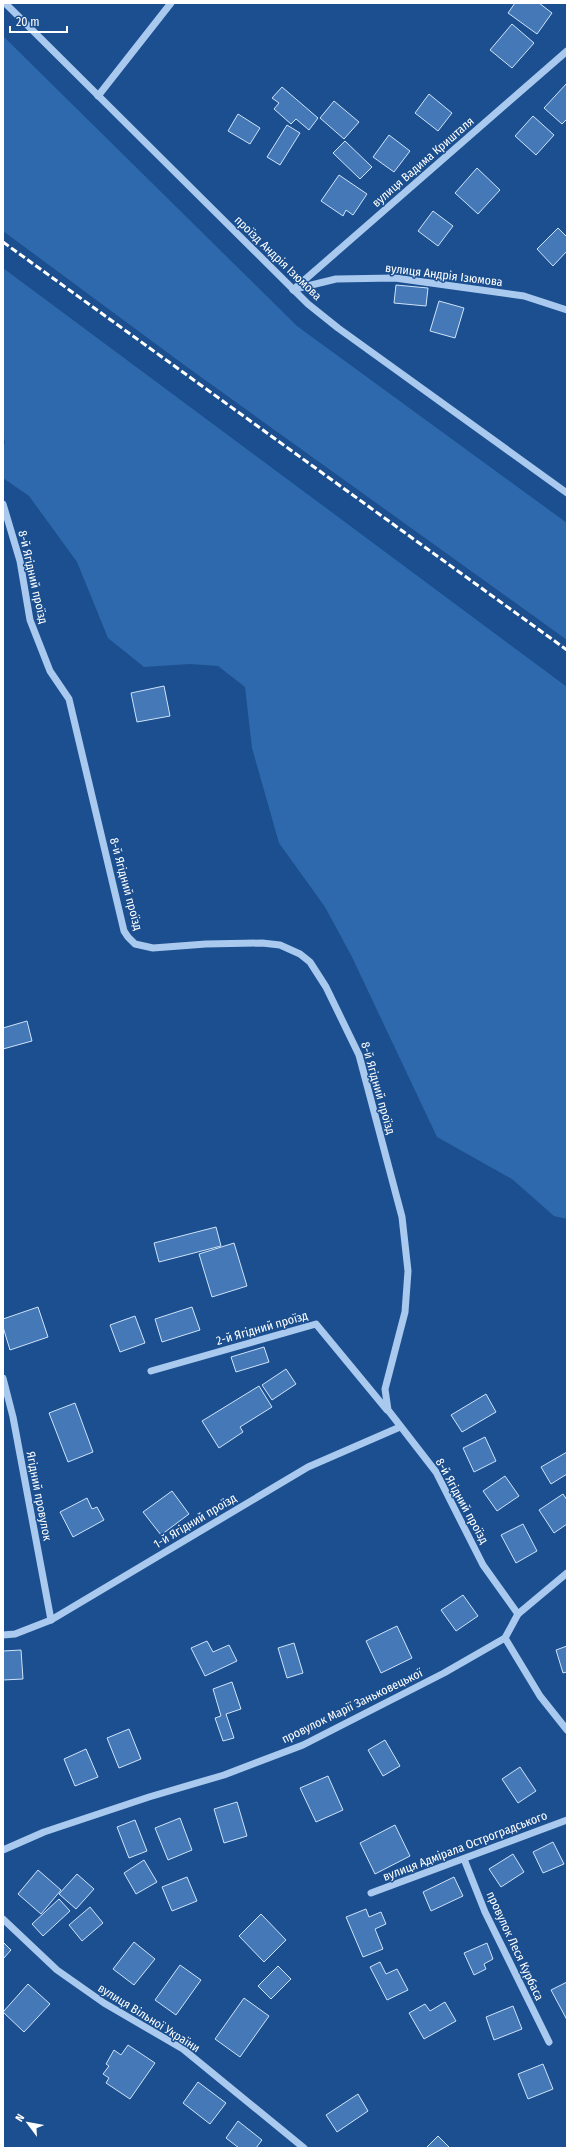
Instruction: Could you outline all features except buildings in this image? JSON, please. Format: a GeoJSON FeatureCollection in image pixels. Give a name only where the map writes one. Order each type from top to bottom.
{"type":"FeatureCollection","features":[{"type":"Feature","properties":{"kind":"street","name":"проїзд Андрія Ізюмова"},"geometry":{"type":"LineString","coordinates":[[5,3],[293,290],[338,328],[567,494]]}},
{"type":"Feature","properties":{"kind":"street"},"geometry":{"type":"LineString","coordinates":[[98,96],[171,3]]}},
{"type":"Feature","properties":{"kind":"street","name":"вулиця Вадима Кришталя"},"geometry":{"type":"LineString","coordinates":[[293,290],[567,51]]}},
{"type":"Feature","properties":{"kind":"street","name":"вулиця Андрія Ізюмова"},"geometry":{"type":"LineString","coordinates":[[293,290],[336,279],[395,278],[524,296],[567,310]]}},
{"type":"Feature","properties":{"kind":"street","name":"8-й Ягідний проїзд"},"geometry":{"type":"LineString","coordinates":[[3,504],[20,561],[30,620],[50,671],[69,699],[124,931],[128,938],[135,944],[153,948],[206,944],[262,943],[280,946],[300,954],[310,962],[326,987],[359,1055],[402,1217],[408,1271],[406,1312],[385,1389],[388,1410],[436,1472],[484,1565],[518,1614]]}},
{"type":"Feature","properties":{"kind":"street","name":"2-й Ягідний проїзд"},"geometry":{"type":"LineString","coordinates":[[152,1371],[316,1324],[388,1410]]}},
{"type":"Feature","properties":{"kind":"street","name":"Ягідний провулок"},"geometry":{"type":"LineString","coordinates":[[3,1378],[13,1417],[51,1620]]}},
{"type":"Feature","properties":{"kind":"street","name":"1-й Ягідний проїзд"},"geometry":{"type":"LineString","coordinates":[[3,1636],[15,1634],[51,1620],[308,1467],[400,1427]]}},
{"type":"Feature","properties":{"kind":"street"},"geometry":{"type":"LineString","coordinates":[[567,1573],[518,1614],[505,1638],[540,1696],[567,1730]]}},
{"type":"Feature","properties":{"kind":"street","name":"провулок Марії Заньковецької"},"geometry":{"type":"LineString","coordinates":[[3,1850],[44,1832],[149,1796],[224,1775],[303,1745],[444,1673],[505,1638]]}},
{"type":"Feature","properties":{"kind":"street","name":"вулиця Адмірала Остроградського"},"geometry":{"type":"LineString","coordinates":[[371,1893],[567,1820]]}},
{"type":"Feature","properties":{"kind":"street","name":"провулок Леся Курбаса"},"geometry":{"type":"LineString","coordinates":[[464,1858],[484,1912],[549,2042]]}},
{"type":"Feature","properties":{"kind":"street","name":"вулиця Вільної України"},"geometry":{"type":"LineString","coordinates":[[3,1919],[57,1970],[104,2003],[183,2050],[304,2148]]}},
{"type":"Feature","properties":{"kind":"shaded area"},"geometry":{"type":"Polygon","coordinates":[[[3,36],[297,326],[567,523],[567,640],[187,367],[3,231],[3,36]]]}},
{"type":"Feature","properties":{"kind":"shaded area"},"geometry":{"type":"Polygon","coordinates":[[[3,268],[567,687],[567,1219],[554,1216],[512,1179],[437,1137],[352,957],[325,907],[279,843],[252,748],[245,687],[218,666],[190,664],[144,667],[108,638],[77,562],[29,496],[3,478],[3,449],[5,442],[3,437],[3,268]]]}},
{"type":"Feature","properties":{"kind":"railway"},"geometry":{"type":"LineString","coordinates":[[3,242],[567,650]]}}]}
